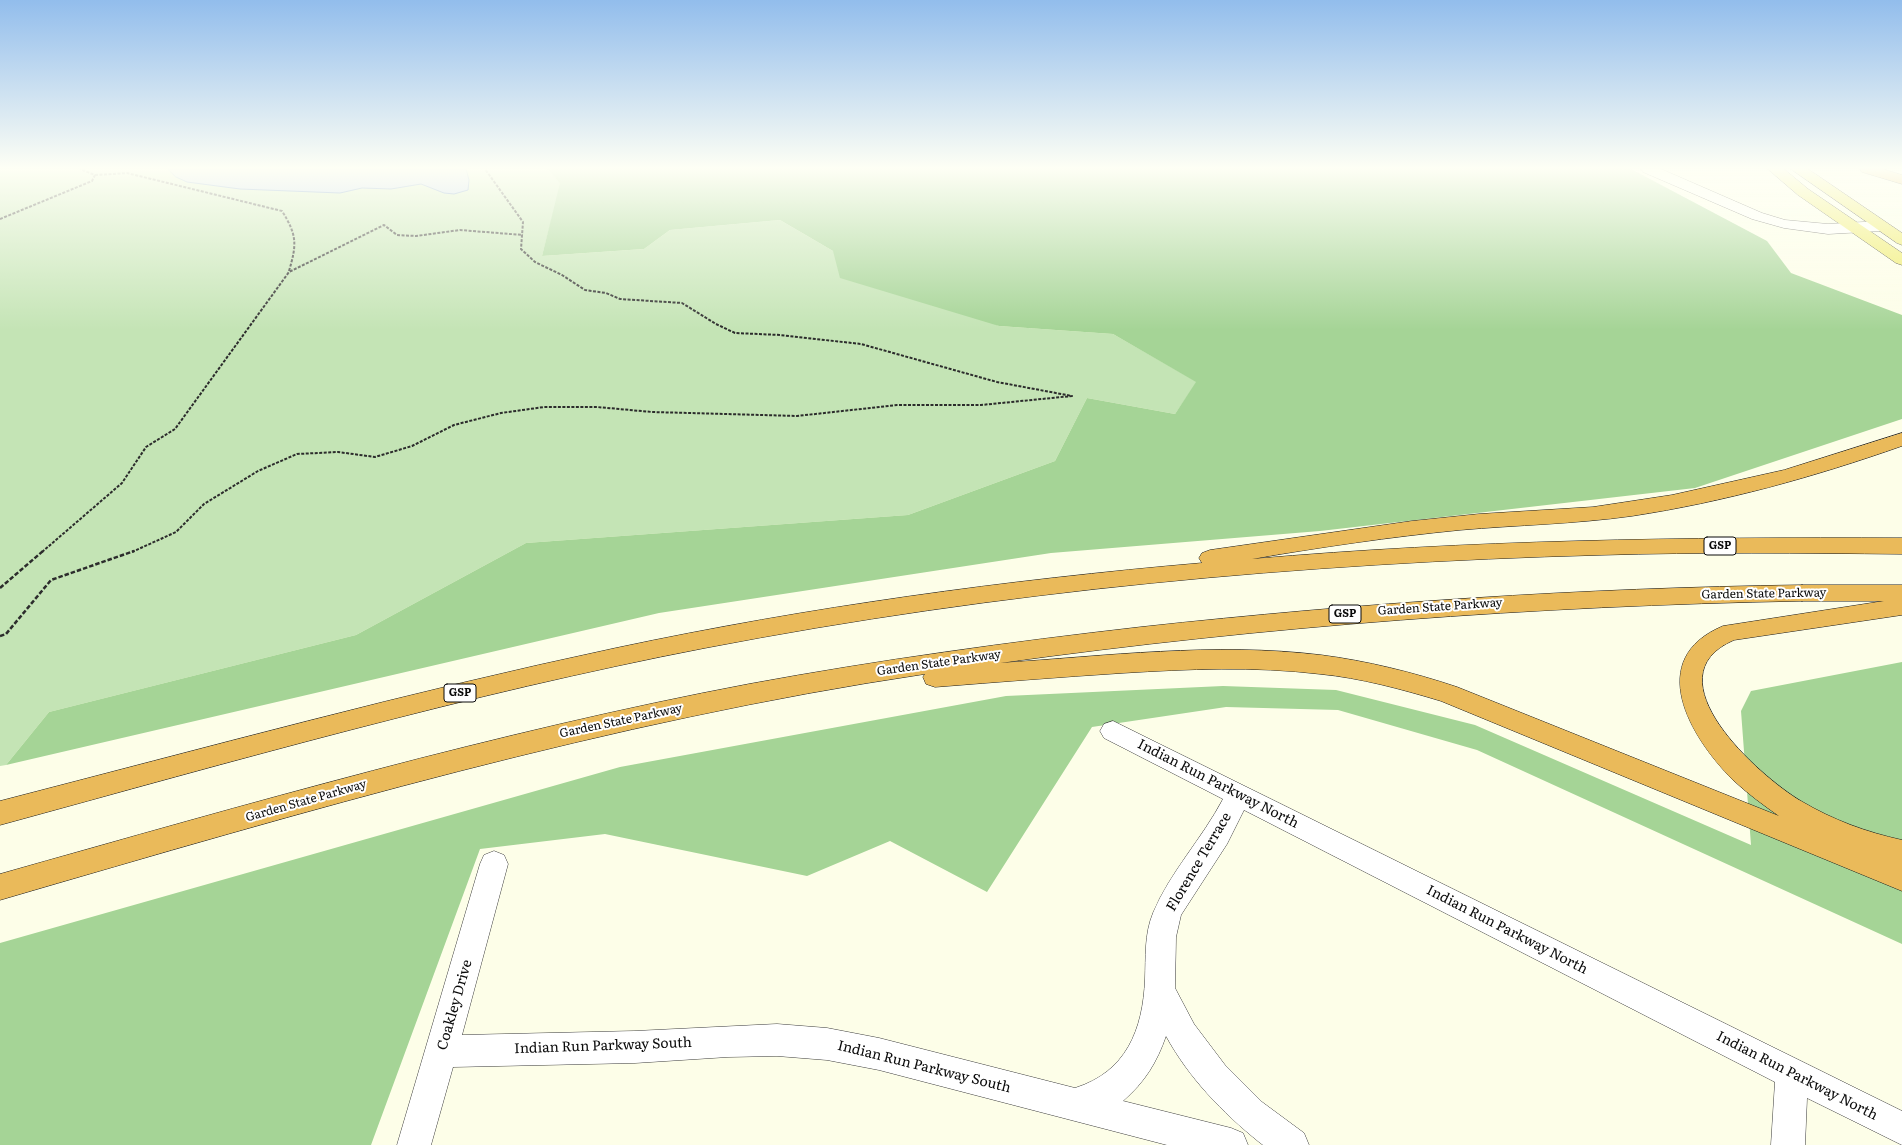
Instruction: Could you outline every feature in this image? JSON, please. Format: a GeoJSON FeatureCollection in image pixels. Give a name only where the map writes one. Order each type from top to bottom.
{"type":"FeatureCollection","features":[{"type":"Feature","properties":{"kind":"highway"},"geometry":{"type":"LineString","coordinates":[[926,603],[1338,537],[1444,524],[1569,516],[1660,504],[1762,482],[1902,439]]}},
{"type":"Feature","properties":{"kind":"highway","name":"GSP"},"geometry":{"type":"LineString","coordinates":[[0,813],[321,728],[528,677],[708,639],[926,603],[1134,578],[1409,556],[1626,547],[1902,546]]}},
{"type":"Feature","properties":{"kind":"highway","name":"Garden State Parkway"},"geometry":{"type":"LineString","coordinates":[[0,887],[330,794],[495,750],[699,704],[929,664],[1061,646],[1276,621],[1401,610],[1499,603],[1651,596],[1750,593],[1902,593]]}},
{"type":"Feature","properties":{"kind":"highway"},"geometry":{"type":"LineString","coordinates":[[1902,607],[1731,632],[1719,636],[1703,648],[1697,654],[1691,671],[1691,689],[1698,710],[1710,732],[1740,769],[1768,792],[1800,813],[1851,838],[1902,859]]}},
{"type":"Feature","properties":{"kind":"highway"},"geometry":{"type":"LineString","coordinates":[[792,687],[1200,659],[1275,659],[1344,666],[1392,677],[1448,694],[1902,878]]}},
{"type":"Feature","properties":{"kind":"highway"},"geometry":{"type":"LineString","coordinates":[[1851,838],[1902,853]]}},
{"type":"Feature","properties":{"kind":"main road"},"geometry":{"type":"LineString","coordinates":[[1847,222],[1902,260]]}},
{"type":"Feature","properties":{"kind":"main road"},"geometry":{"type":"LineString","coordinates":[[1875,222],[1902,240]]}},
{"type":"Feature","properties":{"kind":"street"},"geometry":{"type":"LineString","coordinates":[[1779,222],[1816,228],[1881,226]]}},
{"type":"Feature","properties":{"kind":"street","name":"Indian Run Parkway North"},"geometry":{"type":"LineString","coordinates":[[1113,731],[1902,1130]]}},
{"type":"Feature","properties":{"kind":"street","name":"Florence Terrace"},"geometry":{"type":"LineString","coordinates":[[1074,1105],[1090,1101],[1118,1086],[1130,1073],[1150,1040],[1156,1019],[1160,989],[1161,934],[1165,920],[1180,890],[1225,823],[1238,795]]}},
{"type":"Feature","properties":{"kind":"street","name":"Coakley Drive"},"geometry":{"type":"LineString","coordinates":[[414,1145],[494,864]]}},
{"type":"Feature","properties":{"kind":"street"},"geometry":{"type":"LineString","coordinates":[[1160,989],[1177,1026],[1203,1064],[1245,1108],[1292,1145]]}},
{"type":"Feature","properties":{"kind":"street","name":"Indian Run Parkway South"},"geometry":{"type":"LineString","coordinates":[[442,1051],[670,1046],[754,1040],[801,1041],[827,1044],[879,1054],[1231,1145]]}},
{"type":"Feature","properties":{"kind":"street"},"geometry":{"type":"LineString","coordinates":[[1788,1145],[1792,1074]]}},
{"type":"Feature","properties":{"kind":"path"},"geometry":{"type":"LineString","coordinates":[[0,588],[122,483],[146,447],[175,429],[289,272],[296,246],[293,228],[289,222]]}},
{"type":"Feature","properties":{"kind":"path"},"geometry":{"type":"LineString","coordinates":[[0,636],[6,634],[51,580],[125,555],[176,532],[204,504],[258,470],[297,454],[338,452],[375,457],[412,446],[454,425],[501,413],[544,408],[597,408],[652,412],[797,416],[897,405],[981,405],[1072,396],[997,382],[861,344],[780,335],[735,333],[716,324],[682,303],[620,299],[606,293],[585,290],[562,275],[535,262],[521,249],[523,222]]}},
{"type":"Feature","properties":{"kind":"path"},"geometry":{"type":"LineString","coordinates":[[289,272],[384,225],[397,235],[416,236],[460,230],[522,235]]}},
{"type":"Feature","properties":{"kind":"green space"},"geometry":{"type":"Polygon","coordinates":[[[0,222],[551,222],[542,256],[644,249],[670,230],[753,222],[784,222],[833,251],[999,326],[1113,334],[1197,382],[1175,414],[1087,398],[1055,461],[908,515],[526,543],[356,635],[49,712],[6,765],[0,766],[0,222]]]}},
{"type":"Feature","properties":{"kind":"green space"},"geometry":{"type":"Polygon","coordinates":[[[550,222],[753,222],[670,230],[644,249],[542,256],[550,222]]]}},
{"type":"Feature","properties":{"kind":"green space"},"geometry":{"type":"Polygon","coordinates":[[[784,222],[1732,222],[1767,241],[1791,273],[1902,315],[1902,419],[1695,488],[1320,531],[1051,553],[659,613],[6,765],[49,712],[356,635],[526,543],[908,515],[1055,461],[1087,398],[1175,414],[1196,382],[1113,334],[999,326],[840,278],[833,251],[784,222]]]}},
{"type":"Feature","properties":{"kind":"green space"},"geometry":{"type":"Polygon","coordinates":[[[1902,662],[1902,944],[1477,750],[1338,710],[1226,707],[1092,727],[987,892],[890,841],[807,876],[605,834],[480,849],[371,1145],[0,1145],[0,943],[620,767],[1006,696],[1223,686],[1336,690],[1475,725],[1751,845],[1741,711],[1751,691],[1902,662]]]}}]}
